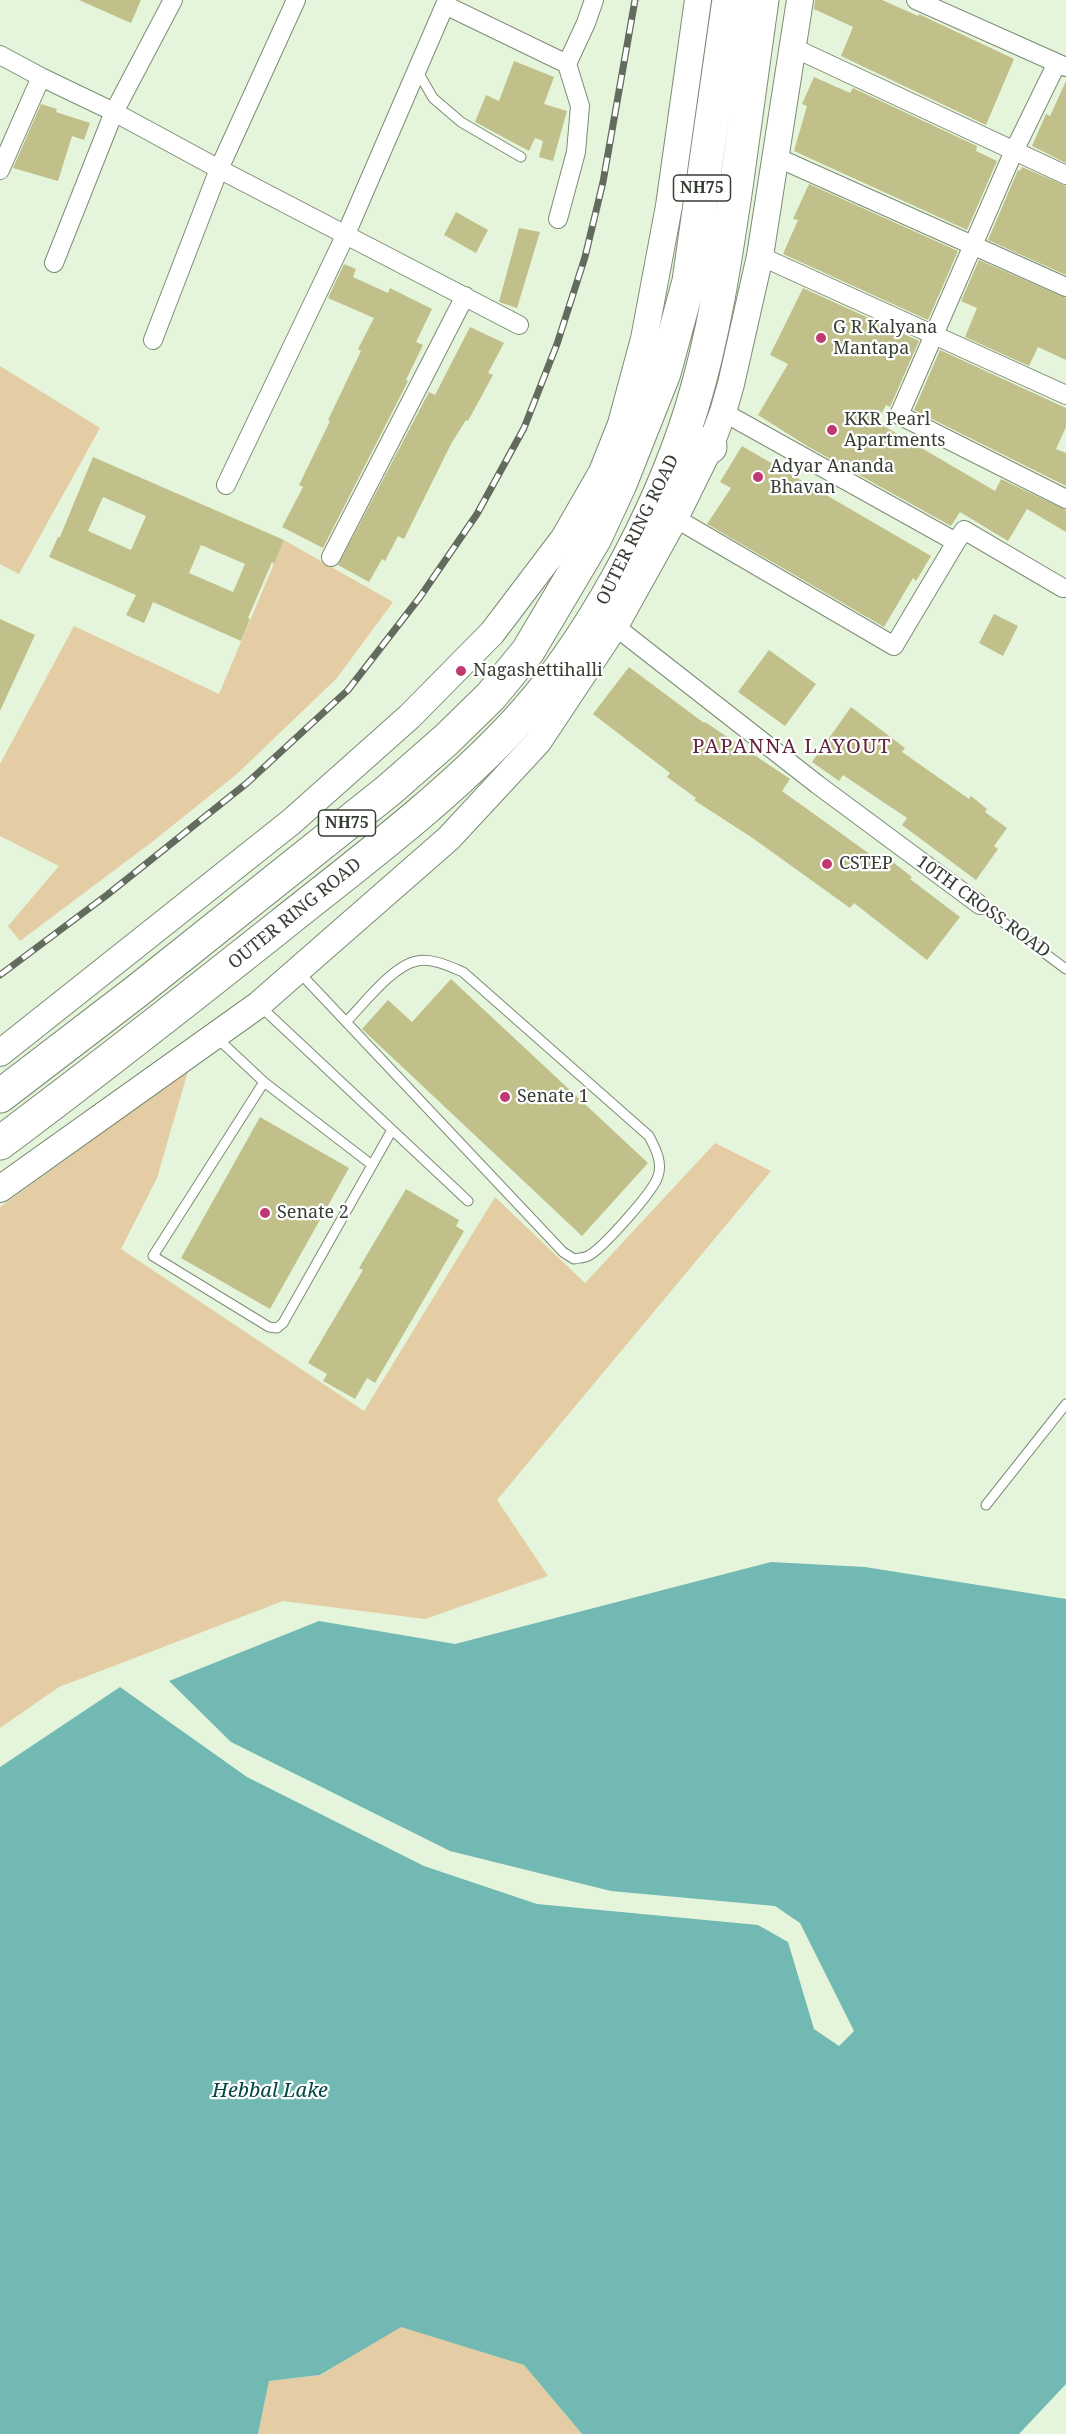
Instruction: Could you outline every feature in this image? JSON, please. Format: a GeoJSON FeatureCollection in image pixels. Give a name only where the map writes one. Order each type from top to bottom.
{"type":"FeatureCollection","features":[{"type":"Feature","properties":{"kind":"highway","name":"NH75"},"geometry":{"type":"LineString","coordinates":[[611,478],[664,373],[689,281],[729,0]]}},
{"type":"Feature","properties":{"kind":"highway","name":"NH75"},"geometry":{"type":"LineString","coordinates":[[696,442],[703,366],[721,287],[762,0]]}},
{"type":"Feature","properties":{"kind":"highway","name":"OUTER RING ROAD"},"geometry":{"type":"LineString","coordinates":[[0,1143],[117,1057],[416,817],[457,781],[515,724],[560,667],[606,619],[630,554],[696,442]]}},
{"type":"Feature","properties":{"kind":"highway","name":"OUTER RING ROAD"},"geometry":{"type":"LineString","coordinates":[[0,1096],[94,1025],[389,790],[446,740],[491,696],[528,651],[595,538],[611,478]]}},
{"type":"Feature","properties":{"kind":"street"},"geometry":{"type":"LineString","coordinates":[[54,263],[114,112],[173,0]]}},
{"type":"Feature","properties":{"kind":"street"},"geometry":{"type":"LineString","coordinates":[[153,340],[219,170],[296,0]]}},
{"type":"Feature","properties":{"kind":"street"},"geometry":{"type":"LineString","coordinates":[[558,219],[576,152],[580,106],[567,64],[594,0]]}},
{"type":"Feature","properties":{"kind":"street"},"geometry":{"type":"LineString","coordinates":[[0,1053],[291,822],[409,717],[492,633],[611,478],[621,424],[644,339],[669,206],[698,0]]}},
{"type":"Feature","properties":{"kind":"street"},"geometry":{"type":"LineString","coordinates":[[0,1189],[258,1005],[449,838],[538,742],[606,619],[675,518],[696,442],[723,412],[760,256],[800,0]]}},
{"type":"Feature","properties":{"kind":"street"},"geometry":{"type":"LineString","coordinates":[[916,0],[1062,65],[1014,151],[899,415],[1066,499]]}},
{"type":"Feature","properties":{"kind":"street"},"geometry":{"type":"LineString","coordinates":[[226,485],[346,234],[446,3],[567,64]]}},
{"type":"Feature","properties":{"kind":"street"},"geometry":{"type":"LineString","coordinates":[[792,47],[1066,175]]}},
{"type":"Feature","properties":{"kind":"street"},"geometry":{"type":"LineString","coordinates":[[0,55],[114,112],[219,170],[519,324]]}},
{"type":"Feature","properties":{"kind":"street"},"geometry":{"type":"LineString","coordinates":[[0,170],[41,77]]}},
{"type":"Feature","properties":{"kind":"street"},"geometry":{"type":"LineString","coordinates":[[776,158],[1066,287]]}},
{"type":"Feature","properties":{"kind":"street"},"geometry":{"type":"LineString","coordinates":[[760,256],[1066,395]]}},
{"type":"Feature","properties":{"kind":"street"},"geometry":{"type":"LineString","coordinates":[[331,557],[465,296]]}},
{"type":"Feature","properties":{"kind":"street"},"geometry":{"type":"LineString","coordinates":[[723,412],[956,542]]}},
{"type":"Feature","properties":{"kind":"street"},"geometry":{"type":"LineString","coordinates":[[675,518],[894,646],[964,530],[1063,588]]}},
{"type":"Feature","properties":{"kind":"street","name":"10TH CROSS ROAD"},"geometry":{"type":"LineString","coordinates":[[606,619],[818,786],[980,905]]}},
{"type":"Feature","properties":{"kind":"lane"},"geometry":{"type":"LineString","coordinates":[[418,72],[433,98],[460,122],[521,157]]}},
{"type":"Feature","properties":{"kind":"lane","name":"10TH CROSS ROAD"},"geometry":{"type":"LineString","coordinates":[[980,905],[1066,969]]}},
{"type":"Feature","properties":{"kind":"lane"},"geometry":{"type":"LineString","coordinates":[[297,970],[346,1022],[548,1236],[563,1252],[574,1259],[587,1256],[600,1247],[650,1192],[659,1175],[658,1155],[649,1136],[463,972],[442,963],[419,960],[403,966],[346,1022]]}},
{"type":"Feature","properties":{"kind":"lane"},"geometry":{"type":"LineString","coordinates":[[258,1005],[468,1201]]}},
{"type":"Feature","properties":{"kind":"lane"},"geometry":{"type":"LineString","coordinates":[[214,1036],[264,1082],[372,1165]]}},
{"type":"Feature","properties":{"kind":"lane"},"geometry":{"type":"LineString","coordinates":[[264,1082],[153,1256],[269,1327],[277,1328],[283,1323],[392,1130]]}},
{"type":"Feature","properties":{"kind":"lane"},"geometry":{"type":"LineString","coordinates":[[986,1505],[1066,1404]]}},
{"type":"Feature","properties":{"kind":"shaded area"},"geometry":{"type":"Polygon","coordinates":[[[0,366],[100,428],[19,574],[0,564],[0,366]]]}},
{"type":"Feature","properties":{"kind":"shaded area"},"geometry":{"type":"Polygon","coordinates":[[[284,540],[393,602],[337,678],[238,773],[152,842],[20,941],[8,926],[59,866],[0,836],[0,764],[74,626],[219,694],[284,540]]]}},
{"type":"Feature","properties":{"kind":"shaded area"},"geometry":{"type":"Polygon","coordinates":[[[188,1071],[157,1178],[121,1249],[364,1411],[495,1197],[585,1283],[715,1143],[771,1171],[497,1500],[548,1576],[425,1619],[283,1601],[59,1687],[0,1728],[0,1207],[188,1071]]]}},
{"type":"Feature","properties":{"kind":"shaded area"},"geometry":{"type":"Polygon","coordinates":[[[401,2326],[524,2365],[582,2434],[258,2434],[269,2381],[321,2375],[401,2326]]]}},
{"type":"Feature","properties":{"kind":"water","name":"Hebbal Lake"},"geometry":{"type":"Polygon","coordinates":[[[771,1562],[865,1567],[1066,1599],[1066,2384],[1019,2434],[582,2434],[524,2365],[401,2327],[320,2375],[269,2381],[258,2434],[0,2434],[0,1767],[120,1687],[247,1777],[424,1866],[537,1904],[758,1925],[788,1942],[814,2029],[839,2046],[854,2031],[800,1923],[775,1906],[611,1891],[450,1851],[231,1742],[169,1681],[319,1621],[455,1644],[771,1562]]]}},
{"type":"Feature","properties":{"kind":"building"},"geometry":{"type":"Polygon","coordinates":[[[79,0],[141,0],[131,23],[79,0]]]}},
{"type":"Feature","properties":{"kind":"building"},"geometry":{"type":"Polygon","coordinates":[[[815,0],[882,0],[918,16],[919,14],[1014,59],[986,125],[841,56],[853,27],[814,9],[815,0]]]}},
{"type":"Feature","properties":{"kind":"building"},"geometry":{"type":"Polygon","coordinates":[[[514,61],[554,77],[544,104],[567,111],[553,161],[539,157],[543,141],[535,138],[529,151],[475,122],[486,95],[499,101],[514,61]]]}},
{"type":"Feature","properties":{"kind":"building"},"geometry":{"type":"Polygon","coordinates":[[[814,77],[850,93],[853,88],[977,146],[976,151],[997,161],[967,230],[794,151],[807,106],[802,104],[814,77]]]}},
{"type":"Feature","properties":{"kind":"building"},"geometry":{"type":"Polygon","coordinates":[[[1066,81],[1066,163],[1032,146],[1046,114],[1050,116],[1066,81]]]}},
{"type":"Feature","properties":{"kind":"building"},"geometry":{"type":"Polygon","coordinates":[[[41,104],[57,109],[56,112],[90,123],[84,140],[72,136],[58,181],[13,168],[41,104]]]}},
{"type":"Feature","properties":{"kind":"building"},"geometry":{"type":"Polygon","coordinates":[[[1022,167],[1066,186],[1066,275],[988,240],[1018,170],[1020,171],[1022,167]]]}},
{"type":"Feature","properties":{"kind":"building"},"geometry":{"type":"Polygon","coordinates":[[[809,184],[958,251],[928,320],[783,254],[798,220],[793,219],[809,184]]]}},
{"type":"Feature","properties":{"kind":"building"},"geometry":{"type":"Polygon","coordinates":[[[456,212],[488,230],[476,253],[444,235],[456,212]]]}},
{"type":"Feature","properties":{"kind":"building"},"geometry":{"type":"Polygon","coordinates":[[[519,228],[540,232],[517,308],[499,302],[519,228]]]}},
{"type":"Feature","properties":{"kind":"building"},"geometry":{"type":"Polygon","coordinates":[[[979,260],[1066,298],[1066,360],[1038,347],[1029,366],[965,337],[977,308],[961,301],[979,260]]]}},
{"type":"Feature","properties":{"kind":"building"},"geometry":{"type":"Polygon","coordinates":[[[344,264],[356,269],[353,277],[388,293],[390,288],[432,309],[416,342],[423,345],[406,380],[408,381],[323,548],[282,527],[303,487],[299,485],[330,421],[328,420],[361,351],[358,349],[374,318],[328,298],[344,264]]]}},
{"type":"Feature","properties":{"kind":"building"},"geometry":{"type":"Polygon","coordinates":[[[803,288],[919,341],[890,407],[886,405],[877,422],[995,491],[1001,479],[1066,510],[1066,532],[1027,509],[1008,541],[960,512],[951,526],[807,446],[758,415],[788,364],[770,355],[803,288]]]}},
{"type":"Feature","properties":{"kind":"building"},"geometry":{"type":"Polygon","coordinates":[[[470,327],[504,343],[488,373],[493,375],[468,421],[466,420],[451,444],[404,539],[398,536],[385,561],[382,559],[369,582],[338,565],[429,392],[435,395],[470,327]]]}},
{"type":"Feature","properties":{"kind":"building"},"geometry":{"type":"Polygon","coordinates":[[[940,350],[1066,408],[1066,427],[1056,449],[1066,453],[1066,486],[914,410],[940,350]]]}},
{"type":"Feature","properties":{"kind":"building"},"geometry":{"type":"Polygon","coordinates":[[[742,446],[931,556],[916,581],[913,578],[884,627],[707,524],[731,488],[720,482],[742,446]]]}},
{"type":"Feature","properties":{"kind":"building"},"geometry":{"type":"Polygon","coordinates":[[[93,457],[284,540],[248,618],[250,619],[241,641],[153,602],[144,623],[126,615],[136,595],[49,557],[60,537],[93,457]],[[103,497],[88,531],[131,550],[146,516],[103,497]],[[201,545],[189,573],[233,592],[245,564],[201,545]]]}},
{"type":"Feature","properties":{"kind":"building"},"geometry":{"type":"Polygon","coordinates":[[[994,614],[1018,626],[1003,656],[979,643],[994,614]]]}},
{"type":"Feature","properties":{"kind":"building"},"geometry":{"type":"Polygon","coordinates":[[[0,619],[35,635],[0,711],[0,619]]]}},
{"type":"Feature","properties":{"kind":"building"},"geometry":{"type":"Polygon","coordinates":[[[769,650],[816,684],[785,726],[738,692],[769,650]]]}},
{"type":"Feature","properties":{"kind":"building"},"geometry":{"type":"Polygon","coordinates":[[[629,667],[704,723],[790,779],[782,791],[885,865],[889,859],[912,877],[910,879],[960,917],[927,960],[854,903],[850,908],[754,839],[694,800],[696,798],[667,777],[670,773],[593,714],[629,667]]]}},
{"type":"Feature","properties":{"kind":"building"},"geometry":{"type":"Polygon","coordinates":[[[851,707],[905,748],[902,752],[969,799],[971,796],[987,809],[985,812],[1007,828],[994,846],[998,849],[976,880],[902,825],[907,818],[843,775],[839,781],[812,762],[851,707]]]}},
{"type":"Feature","properties":{"kind":"building","name":"Senate 1"},"geometry":{"type":"Polygon","coordinates":[[[451,979],[648,1163],[582,1236],[362,1029],[388,1000],[412,1022],[451,979]]]}},
{"type":"Feature","properties":{"kind":"building","name":"Senate 2"},"geometry":{"type":"Polygon","coordinates":[[[260,1117],[349,1168],[270,1309],[181,1258],[260,1117]]]}},
{"type":"Feature","properties":{"kind":"building"},"geometry":{"type":"Polygon","coordinates":[[[406,1189],[459,1220],[456,1226],[464,1231],[375,1383],[367,1378],[355,1399],[323,1381],[327,1374],[308,1363],[363,1270],[359,1268],[406,1189]]]}},
{"type":"Feature","properties":{"kind":"railway"},"geometry":{"type":"LineString","coordinates":[[0,975],[107,895],[247,783],[348,690],[420,597],[477,514],[524,428],[557,344],[585,257],[603,182],[635,0]]}},
{"type":"Feature","properties":{"kind":"place","name":"G R Kalyana Mantapa"},"geometry":{"type":"Point","coordinates":[821,338]}},
{"type":"Feature","properties":{"kind":"place","name":"KKR Pearl Apartments"},"geometry":{"type":"Point","coordinates":[832,430]}},
{"type":"Feature","properties":{"kind":"place","name":"Adyar Ananda Bhavan"},"geometry":{"type":"Point","coordinates":[758,477]}},
{"type":"Feature","properties":{"kind":"place","name":"Nagashettihalli"},"geometry":{"type":"Point","coordinates":[461,671]}},
{"type":"Feature","properties":{"kind":"place","name":"CSTEP"},"geometry":{"type":"Point","coordinates":[827,864]}},
{"type":"Feature","properties":{"kind":"place","name":"Senate 1"},"geometry":{"type":"Point","coordinates":[505,1097]}},
{"type":"Feature","properties":{"kind":"place","name":"Senate 2"},"geometry":{"type":"Point","coordinates":[265,1213]}},
{"type":"Feature","properties":{"kind":"district","name":"PAPANNA LAYOUT"},"geometry":{"type":"Point","coordinates":[792,747]}}]}
